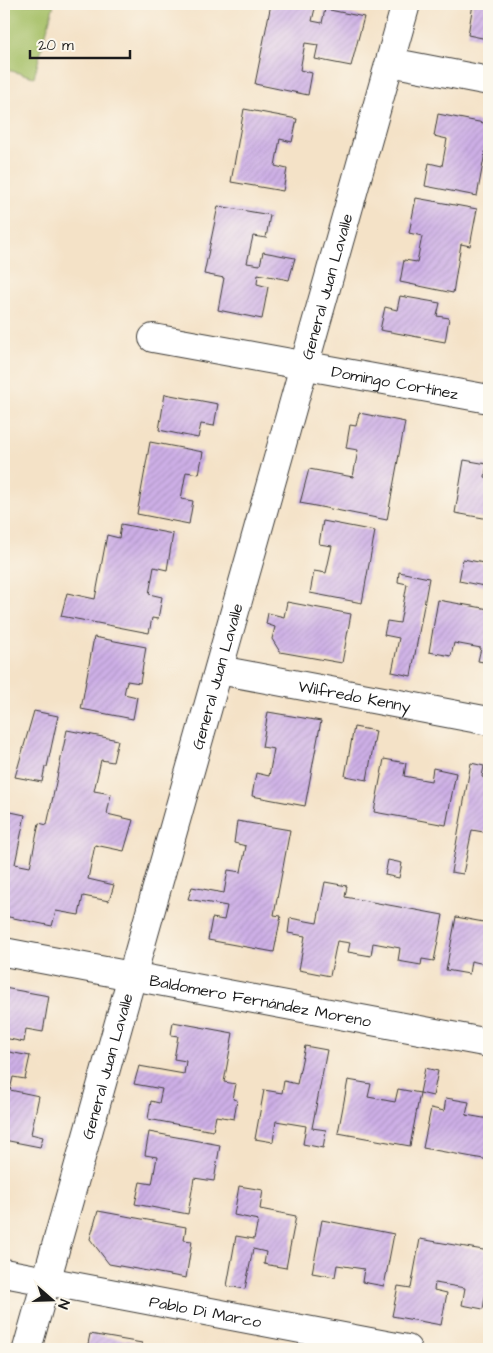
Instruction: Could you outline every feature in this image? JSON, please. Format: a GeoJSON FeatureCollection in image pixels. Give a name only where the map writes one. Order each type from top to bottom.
{"type":"FeatureCollection","features":[{"type":"Feature","properties":{"kind":"street","name":"General Juan Lavalle"},"geometry":{"type":"LineString","coordinates":[[27,1349],[406,4]]}},
{"type":"Feature","properties":{"kind":"street"},"geometry":{"type":"LineString","coordinates":[[390,62],[489,81]]}},
{"type":"Feature","properties":{"kind":"street","name":"Domingo Cortínez"},"geometry":{"type":"LineString","coordinates":[[153,338],[489,399]]}},
{"type":"Feature","properties":{"kind":"street","name":"Wilfredo Kenny"},"geometry":{"type":"LineString","coordinates":[[218,670],[489,721]]}},
{"type":"Feature","properties":{"kind":"street","name":"Baldomero Fernández Moreno"},"geometry":{"type":"LineString","coordinates":[[4,952],[489,1043]]}},
{"type":"Feature","properties":{"kind":"street","name":"Pablo Di Marco"},"geometry":{"type":"LineString","coordinates":[[4,1273],[407,1349]]}},
{"type":"Feature","properties":{"kind":"green space"},"geometry":{"type":"Polygon","coordinates":[[[4,4],[54,4],[34,77],[4,69],[4,4]]]}},
{"type":"Feature","properties":{"kind":"building"},"geometry":{"type":"Polygon","coordinates":[[[271,4],[316,4],[312,21],[322,23],[325,9],[364,17],[351,66],[315,59],[318,45],[305,43],[300,70],[312,73],[308,95],[255,84],[271,4]]]}},
{"type":"Feature","properties":{"kind":"building"},"geometry":{"type":"Polygon","coordinates":[[[473,4],[489,4],[489,52],[485,51],[487,39],[468,35],[473,4]]]}},
{"type":"Feature","properties":{"kind":"building"},"geometry":{"type":"Polygon","coordinates":[[[244,109],[297,119],[292,142],[280,139],[275,166],[287,169],[283,191],[231,182],[244,109]]]}},
{"type":"Feature","properties":{"kind":"building"},"geometry":{"type":"Polygon","coordinates":[[[438,114],[489,124],[477,196],[425,186],[429,163],[442,166],[447,139],[434,136],[438,114]]]}},
{"type":"Feature","properties":{"kind":"building"},"geometry":{"type":"Polygon","coordinates":[[[416,198],[477,209],[470,246],[461,244],[453,293],[400,282],[404,260],[417,262],[422,236],[409,233],[416,198]]]}},
{"type":"Feature","properties":{"kind":"building"},"geometry":{"type":"Polygon","coordinates":[[[218,206],[270,215],[266,238],[253,236],[247,263],[260,265],[263,252],[295,258],[289,280],[258,274],[257,284],[268,287],[262,319],[218,310],[224,278],[204,274],[218,206]]]}},
{"type":"Feature","properties":{"kind":"building"},"geometry":{"type":"Polygon","coordinates":[[[400,296],[440,303],[437,316],[449,318],[445,342],[380,330],[385,307],[397,310],[400,296]]]}},
{"type":"Feature","properties":{"kind":"building"},"geometry":{"type":"Polygon","coordinates":[[[165,394],[218,404],[214,426],[201,424],[198,438],[159,430],[165,394]]]}},
{"type":"Feature","properties":{"kind":"building"},"geometry":{"type":"Polygon","coordinates":[[[359,413],[405,422],[387,520],[300,503],[309,469],[353,477],[358,450],[346,448],[350,425],[356,426],[359,413]]]}},
{"type":"Feature","properties":{"kind":"building"},"geometry":{"type":"Polygon","coordinates":[[[150,442],[203,452],[199,474],[186,472],[181,499],[193,501],[189,524],[137,514],[150,442]]]}},
{"type":"Feature","properties":{"kind":"building"},"geometry":{"type":"Polygon","coordinates":[[[464,460],[487,464],[485,477],[489,478],[489,519],[455,513],[464,460]]]}},
{"type":"Feature","properties":{"kind":"building"},"geometry":{"type":"Polygon","coordinates":[[[323,521],[375,531],[362,603],[310,593],[314,571],[326,573],[332,546],[319,544],[323,521]]]}},
{"type":"Feature","properties":{"kind":"building"},"geometry":{"type":"Polygon","coordinates":[[[121,524],[173,534],[167,570],[154,567],[149,594],[162,597],[158,619],[152,618],[149,633],[61,616],[67,593],[95,599],[107,535],[119,538],[121,524]]]}},
{"type":"Feature","properties":{"kind":"building"},"geometry":{"type":"Polygon","coordinates":[[[463,559],[489,564],[489,587],[459,581],[463,559]]]}},
{"type":"Feature","properties":{"kind":"building"},"geometry":{"type":"Polygon","coordinates":[[[399,572],[429,578],[411,676],[392,672],[399,638],[384,635],[387,621],[400,623],[407,584],[398,582],[399,572]]]}},
{"type":"Feature","properties":{"kind":"building"},"geometry":{"type":"Polygon","coordinates":[[[438,600],[489,609],[489,663],[478,661],[481,648],[454,643],[451,656],[429,652],[438,600]]]}},
{"type":"Feature","properties":{"kind":"building"},"geometry":{"type":"Polygon","coordinates":[[[287,602],[351,614],[342,663],[280,652],[272,639],[275,627],[266,624],[268,613],[284,617],[287,602]]]}},
{"type":"Feature","properties":{"kind":"building"},"geometry":{"type":"Polygon","coordinates":[[[94,637],[146,647],[140,683],[127,681],[124,694],[137,697],[133,719],[81,709],[94,637]]]}},
{"type":"Feature","properties":{"kind":"building"},"geometry":{"type":"Polygon","coordinates":[[[34,711],[58,716],[42,782],[15,777],[34,711]]]}},
{"type":"Feature","properties":{"kind":"building"},"geometry":{"type":"Polygon","coordinates":[[[268,712],[321,721],[305,806],[252,796],[256,773],[269,776],[274,749],[262,747],[268,712]]]}},
{"type":"Feature","properties":{"kind":"building"},"geometry":{"type":"Polygon","coordinates":[[[354,727],[376,731],[367,780],[345,776],[354,727]]]}},
{"type":"Feature","properties":{"kind":"building"},"geometry":{"type":"Polygon","coordinates":[[[67,730],[118,740],[113,762],[101,760],[94,791],[111,794],[107,814],[133,820],[124,851],[95,845],[88,879],[114,885],[109,901],[83,896],[79,915],[56,911],[52,926],[4,916],[4,817],[6,811],[25,815],[15,864],[30,867],[39,823],[47,825],[67,730]]]}},
{"type":"Feature","properties":{"kind":"building"},"geometry":{"type":"Polygon","coordinates":[[[384,759],[406,763],[404,776],[431,781],[433,768],[456,773],[446,825],[374,812],[384,759]]]}},
{"type":"Feature","properties":{"kind":"building"},"geometry":{"type":"Polygon","coordinates":[[[471,763],[484,766],[482,777],[489,779],[489,833],[472,830],[463,874],[451,872],[471,763]]]}},
{"type":"Feature","properties":{"kind":"building"},"geometry":{"type":"Polygon","coordinates":[[[237,821],[290,830],[274,915],[281,916],[274,952],[208,940],[212,918],[224,920],[227,906],[188,899],[192,887],[224,893],[228,870],[241,872],[246,846],[234,843],[237,821]]]}},
{"type":"Feature","properties":{"kind":"building"},"geometry":{"type":"Polygon","coordinates":[[[388,860],[402,863],[399,878],[385,875],[388,860]]]}},
{"type":"Feature","properties":{"kind":"building"},"geometry":{"type":"Polygon","coordinates":[[[325,882],[347,886],[345,897],[443,915],[434,961],[422,959],[421,965],[398,961],[400,948],[373,943],[371,956],[348,952],[350,943],[337,941],[330,976],[299,970],[305,936],[288,933],[290,918],[317,923],[325,882]]]}},
{"type":"Feature","properties":{"kind":"building"},"geometry":{"type":"Polygon","coordinates":[[[456,917],[489,923],[489,965],[471,961],[469,974],[446,970],[456,917]]]}},
{"type":"Feature","properties":{"kind":"building"},"geometry":{"type":"Polygon","coordinates":[[[4,988],[49,996],[43,1032],[26,1029],[24,1042],[4,1038],[4,988]]]}},
{"type":"Feature","properties":{"kind":"building"},"geometry":{"type":"Polygon","coordinates":[[[173,1022],[233,1033],[224,1082],[236,1084],[233,1099],[237,1100],[234,1119],[216,1116],[213,1131],[148,1119],[151,1101],[159,1103],[162,1089],[134,1084],[139,1066],[184,1074],[186,1061],[174,1059],[178,1036],[171,1035],[173,1022]]]}},
{"type":"Feature","properties":{"kind":"building"},"geometry":{"type":"Polygon","coordinates":[[[305,1046],[327,1050],[312,1128],[326,1130],[323,1148],[303,1144],[306,1126],[276,1121],[273,1142],[255,1139],[264,1090],[282,1093],[284,1081],[297,1084],[305,1046]]]}},
{"type":"Feature","properties":{"kind":"building"},"geometry":{"type":"Polygon","coordinates":[[[4,1051],[30,1056],[25,1079],[13,1077],[10,1090],[39,1096],[31,1134],[43,1137],[40,1147],[4,1140],[4,1051]]]}},
{"type":"Feature","properties":{"kind":"building"},"geometry":{"type":"Polygon","coordinates":[[[425,1068],[438,1071],[433,1096],[420,1093],[425,1068]]]}},
{"type":"Feature","properties":{"kind":"building"},"geometry":{"type":"Polygon","coordinates":[[[348,1080],[371,1084],[368,1097],[395,1102],[398,1089],[420,1093],[410,1146],[338,1133],[348,1080]]]}},
{"type":"Feature","properties":{"kind":"building"},"geometry":{"type":"Polygon","coordinates":[[[446,1098],[469,1102],[466,1115],[489,1119],[489,1160],[423,1148],[431,1108],[444,1111],[446,1098]]]}},
{"type":"Feature","properties":{"kind":"building"},"geometry":{"type":"Polygon","coordinates":[[[149,1132],[220,1145],[214,1181],[194,1178],[188,1214],[135,1204],[140,1182],[152,1184],[157,1157],[145,1155],[149,1132]]]}},
{"type":"Feature","properties":{"kind":"building"},"geometry":{"type":"Polygon","coordinates":[[[239,1186],[263,1190],[260,1209],[296,1216],[286,1268],[264,1264],[266,1252],[253,1249],[245,1289],[227,1286],[236,1236],[254,1239],[258,1220],[234,1215],[239,1186]]]}},
{"type":"Feature","properties":{"kind":"building"},"geometry":{"type":"Polygon","coordinates":[[[98,1211],[186,1227],[184,1240],[192,1241],[186,1278],[109,1264],[90,1239],[98,1211]]]}},
{"type":"Feature","properties":{"kind":"building"},"geometry":{"type":"Polygon","coordinates":[[[322,1220],[394,1234],[384,1286],[362,1282],[364,1269],[337,1265],[335,1277],[312,1273],[322,1220]]]}},
{"type":"Feature","properties":{"kind":"building"},"geometry":{"type":"Polygon","coordinates":[[[420,1239],[489,1251],[489,1287],[487,1286],[483,1309],[462,1305],[465,1288],[435,1283],[434,1290],[447,1293],[441,1325],[392,1316],[398,1286],[411,1288],[420,1239]]]}},
{"type":"Feature","properties":{"kind":"building"},"geometry":{"type":"Polygon","coordinates":[[[90,1334],[142,1343],[141,1349],[87,1349],[90,1334]]]}}]}
